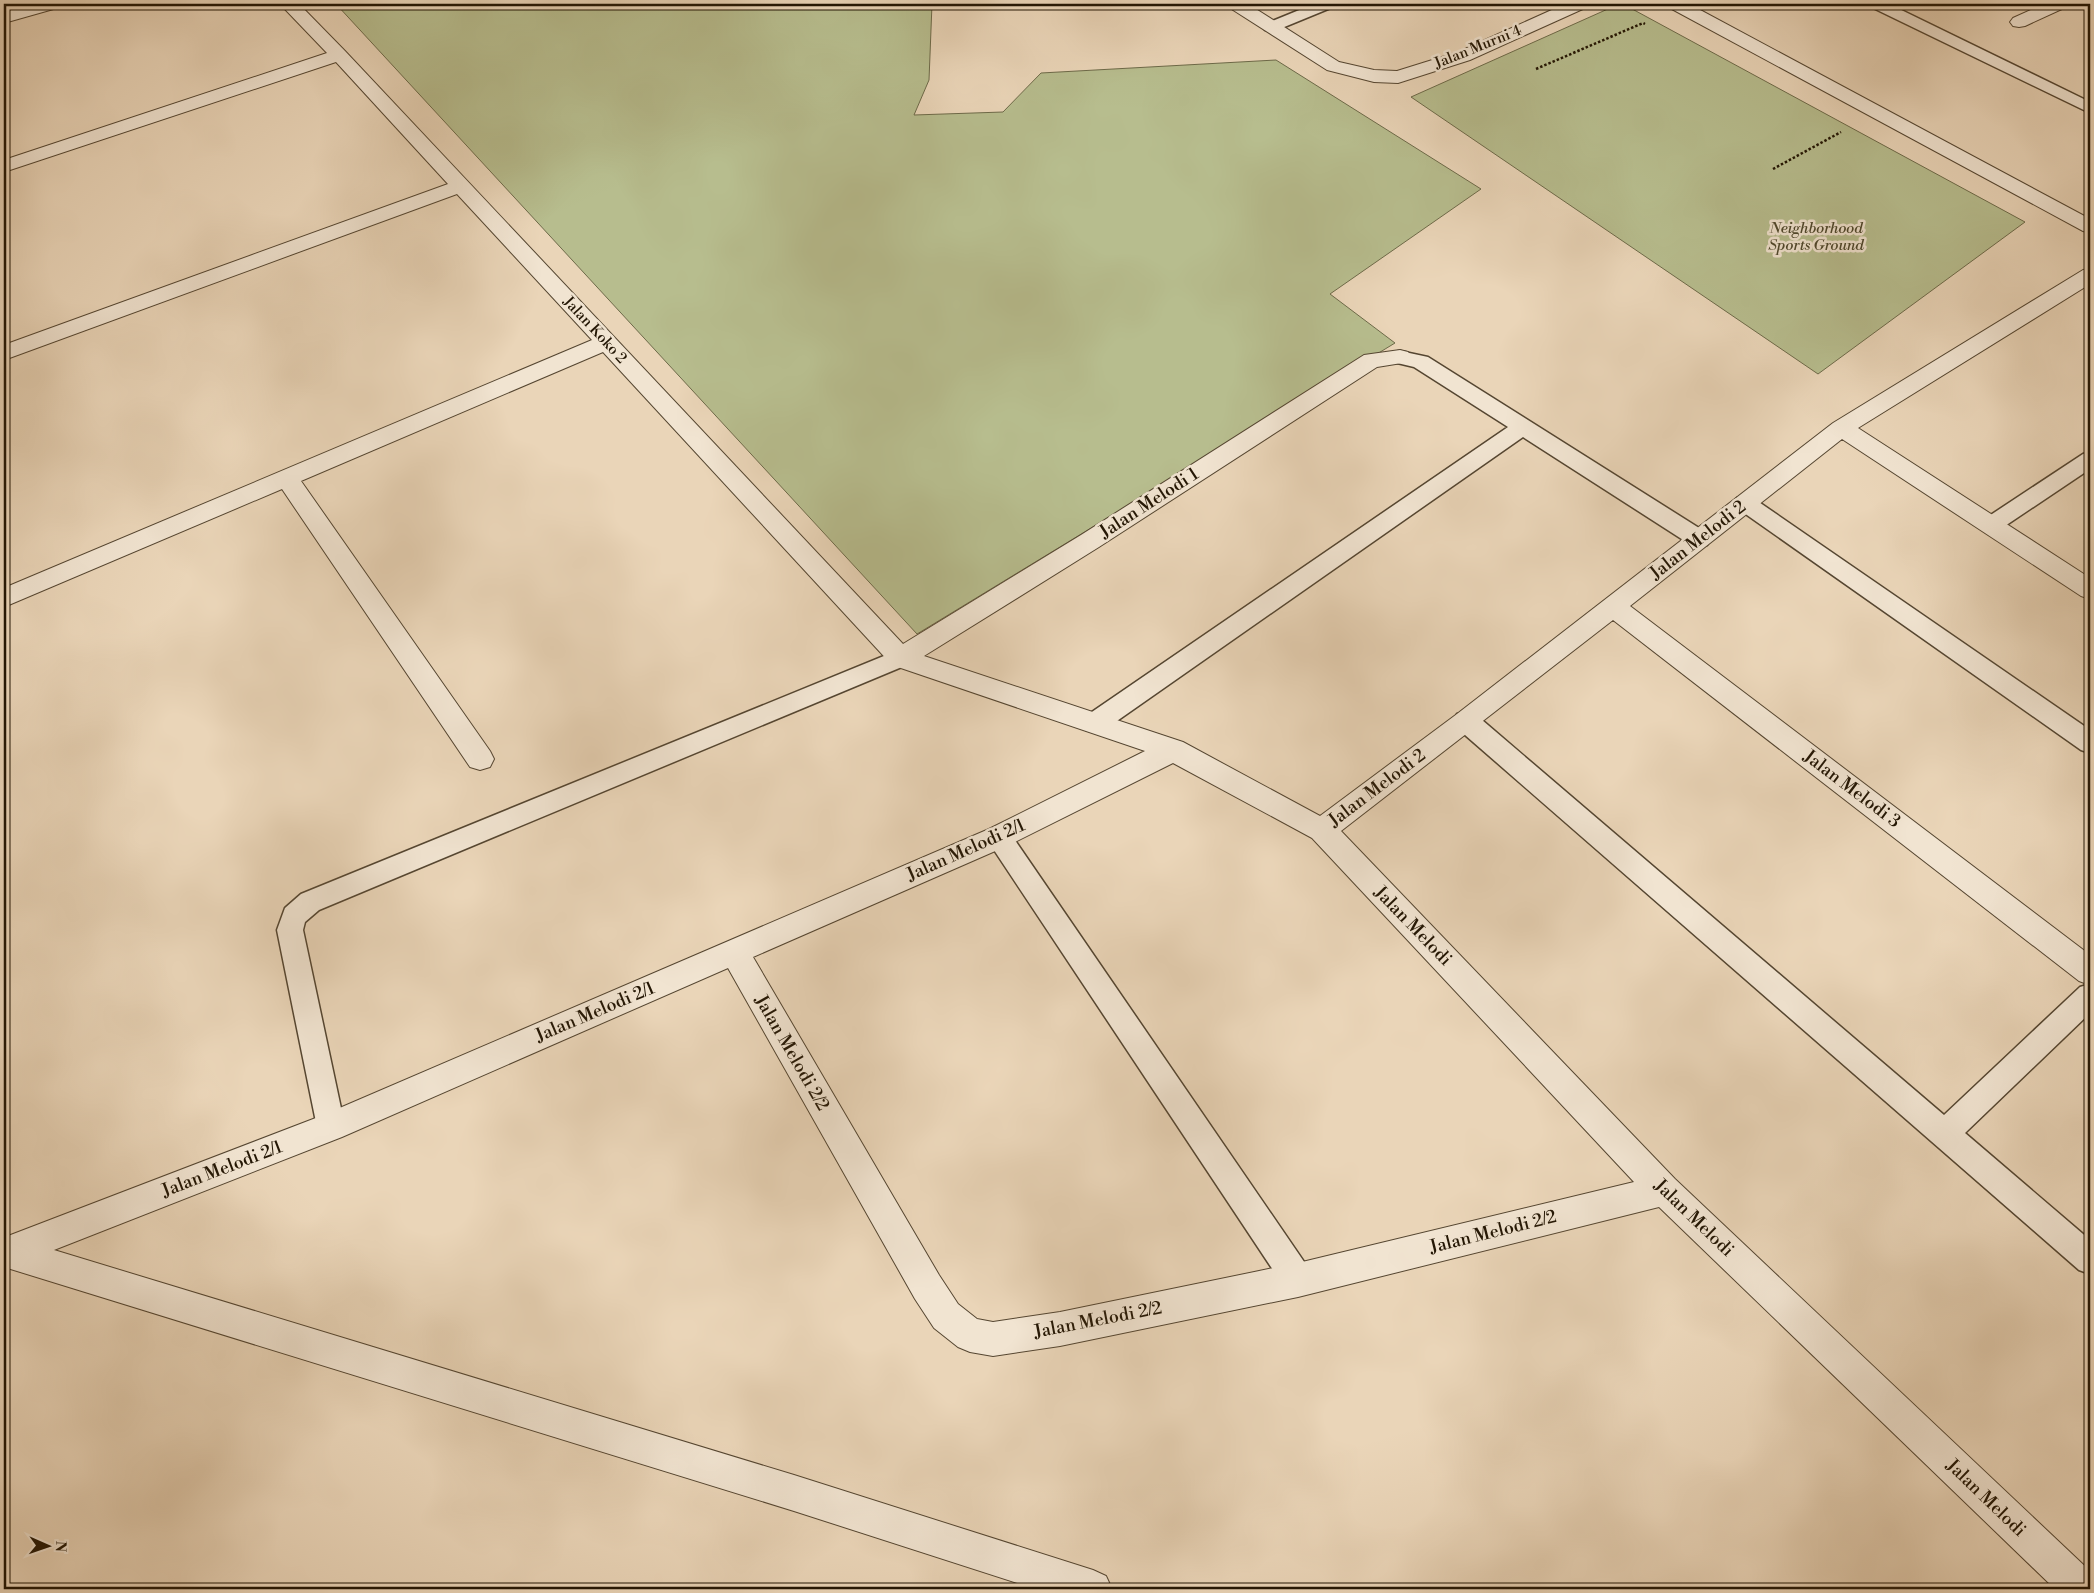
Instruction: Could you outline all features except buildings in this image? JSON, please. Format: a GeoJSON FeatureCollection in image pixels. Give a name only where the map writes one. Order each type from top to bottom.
{"type":"FeatureCollection","features":[{"type":"Feature","properties":{"kind":"street"},"geometry":{"type":"LineString","coordinates":[[4,18],[51,4]]}},
{"type":"Feature","properties":{"kind":"street","name":"Jalan Koko 2"},"geometry":{"type":"LineString","coordinates":[[289,4],[901,658]]}},
{"type":"Feature","properties":{"kind":"street","name":"Jalan Murni 4"},"geometry":{"type":"LineString","coordinates":[[1236,4],[1333,66],[1374,76],[1398,77],[1464,56],[1579,4]]}},
{"type":"Feature","properties":{"kind":"street"},"geometry":{"type":"LineString","coordinates":[[1676,4],[2090,227]]}},
{"type":"Feature","properties":{"kind":"street"},"geometry":{"type":"LineString","coordinates":[[2019,22],[2058,4]]}},
{"type":"Feature","properties":{"kind":"street"},"geometry":{"type":"LineString","coordinates":[[4,166],[339,56]]}},
{"type":"Feature","properties":{"kind":"street"},"geometry":{"type":"LineString","coordinates":[[4,353],[461,186]]}},
{"type":"Feature","properties":{"kind":"street","name":"Jalan Melodi 2"},"geometry":{"type":"LineString","coordinates":[[1322,830],[1466,721],[1841,428],[2090,275]]}},
{"type":"Feature","properties":{"kind":"street"},"geometry":{"type":"LineString","coordinates":[[4,598],[606,342]]}},
{"type":"Feature","properties":{"kind":"street","name":"Jalan Melodi 1"},"geometry":{"type":"LineString","coordinates":[[901,658],[1090,541],[1372,360],[1400,357]]}},
{"type":"Feature","properties":{"kind":"street"},"geometry":{"type":"LineString","coordinates":[[1841,428],[2090,590]]}},
{"type":"Feature","properties":{"kind":"street"},"geometry":{"type":"LineString","coordinates":[[287,478],[480,759]]}},
{"type":"Feature","properties":{"kind":"street","name":"Jalan Melodi 3"},"geometry":{"type":"LineString","coordinates":[[1613,606],[2090,972]]}},
{"type":"Feature","properties":{"kind":"street","name":"Jalan Melodi"},"geometry":{"type":"LineString","coordinates":[[901,658],[1173,750],[1322,830],[1664,1190],[2082,1589]]}},
{"type":"Feature","properties":{"kind":"street","name":"Jalan Melodi 2/1"},"geometry":{"type":"LineString","coordinates":[[6,1251],[331,1127],[999,837],[1173,750]]}},
{"type":"Feature","properties":{"kind":"street","name":"Jalan Melodi 2/2"},"geometry":{"type":"LineString","coordinates":[[734,952],[927,1288],[946,1316],[970,1335],[993,1339],[1060,1329],[1298,1280],[1664,1190]]}},
{"type":"Feature","properties":{"kind":"street"},"geometry":{"type":"LineString","coordinates":[[6,1251],[775,1488],[1093,1589]]}},
{"type":"Feature","properties":{"kind":"lane"},"geometry":{"type":"LineString","coordinates":[[1270,27],[1327,4]]}},
{"type":"Feature","properties":{"kind":"lane"},"geometry":{"type":"LineString","coordinates":[[1877,4],[2090,108]]}},
{"type":"Feature","properties":{"kind":"lane"},"geometry":{"type":"LineString","coordinates":[[1400,357],[1421,362],[1699,539]]}},
{"type":"Feature","properties":{"kind":"lane"},"geometry":{"type":"LineString","coordinates":[[1095,724],[1523,427]]}},
{"type":"Feature","properties":{"kind":"lane"},"geometry":{"type":"LineString","coordinates":[[1991,525],[2090,459]]}},
{"type":"Feature","properties":{"kind":"lane"},"geometry":{"type":"LineString","coordinates":[[1745,503],[2090,743]]}},
{"type":"Feature","properties":{"kind":"lane"},"geometry":{"type":"LineString","coordinates":[[331,1127],[290,930],[294,916],[310,902],[901,658]]}},
{"type":"Feature","properties":{"kind":"lane"},"geometry":{"type":"LineString","coordinates":[[1466,721],[2090,1259]]}},
{"type":"Feature","properties":{"kind":"lane"},"geometry":{"type":"LineString","coordinates":[[999,837],[1298,1280]]}},
{"type":"Feature","properties":{"kind":"lane"},"geometry":{"type":"LineString","coordinates":[[1945,1133],[2090,996]]}},
{"type":"Feature","properties":{"kind":"path"},"geometry":{"type":"LineString","coordinates":[[1536,69],[1643,23],[1652,28]]}},
{"type":"Feature","properties":{"kind":"path"},"geometry":{"type":"LineString","coordinates":[[1773,169],[1841,132],[1849,136]]}},
{"type":"Feature","properties":{"kind":"green space"},"geometry":{"type":"Polygon","coordinates":[[[336,4],[932,4],[929,80],[914,115],[1003,112],[1041,73],[1276,60],[1481,189],[1330,294],[1395,343],[917,634],[336,4]]]}},
{"type":"Feature","properties":{"kind":"green space","name":"Neighborhood Sports Ground"},"geometry":{"type":"Polygon","coordinates":[[[1619,4],[1623,4],[2025,222],[1818,374],[1411,97],[1619,4]]]}}]}
